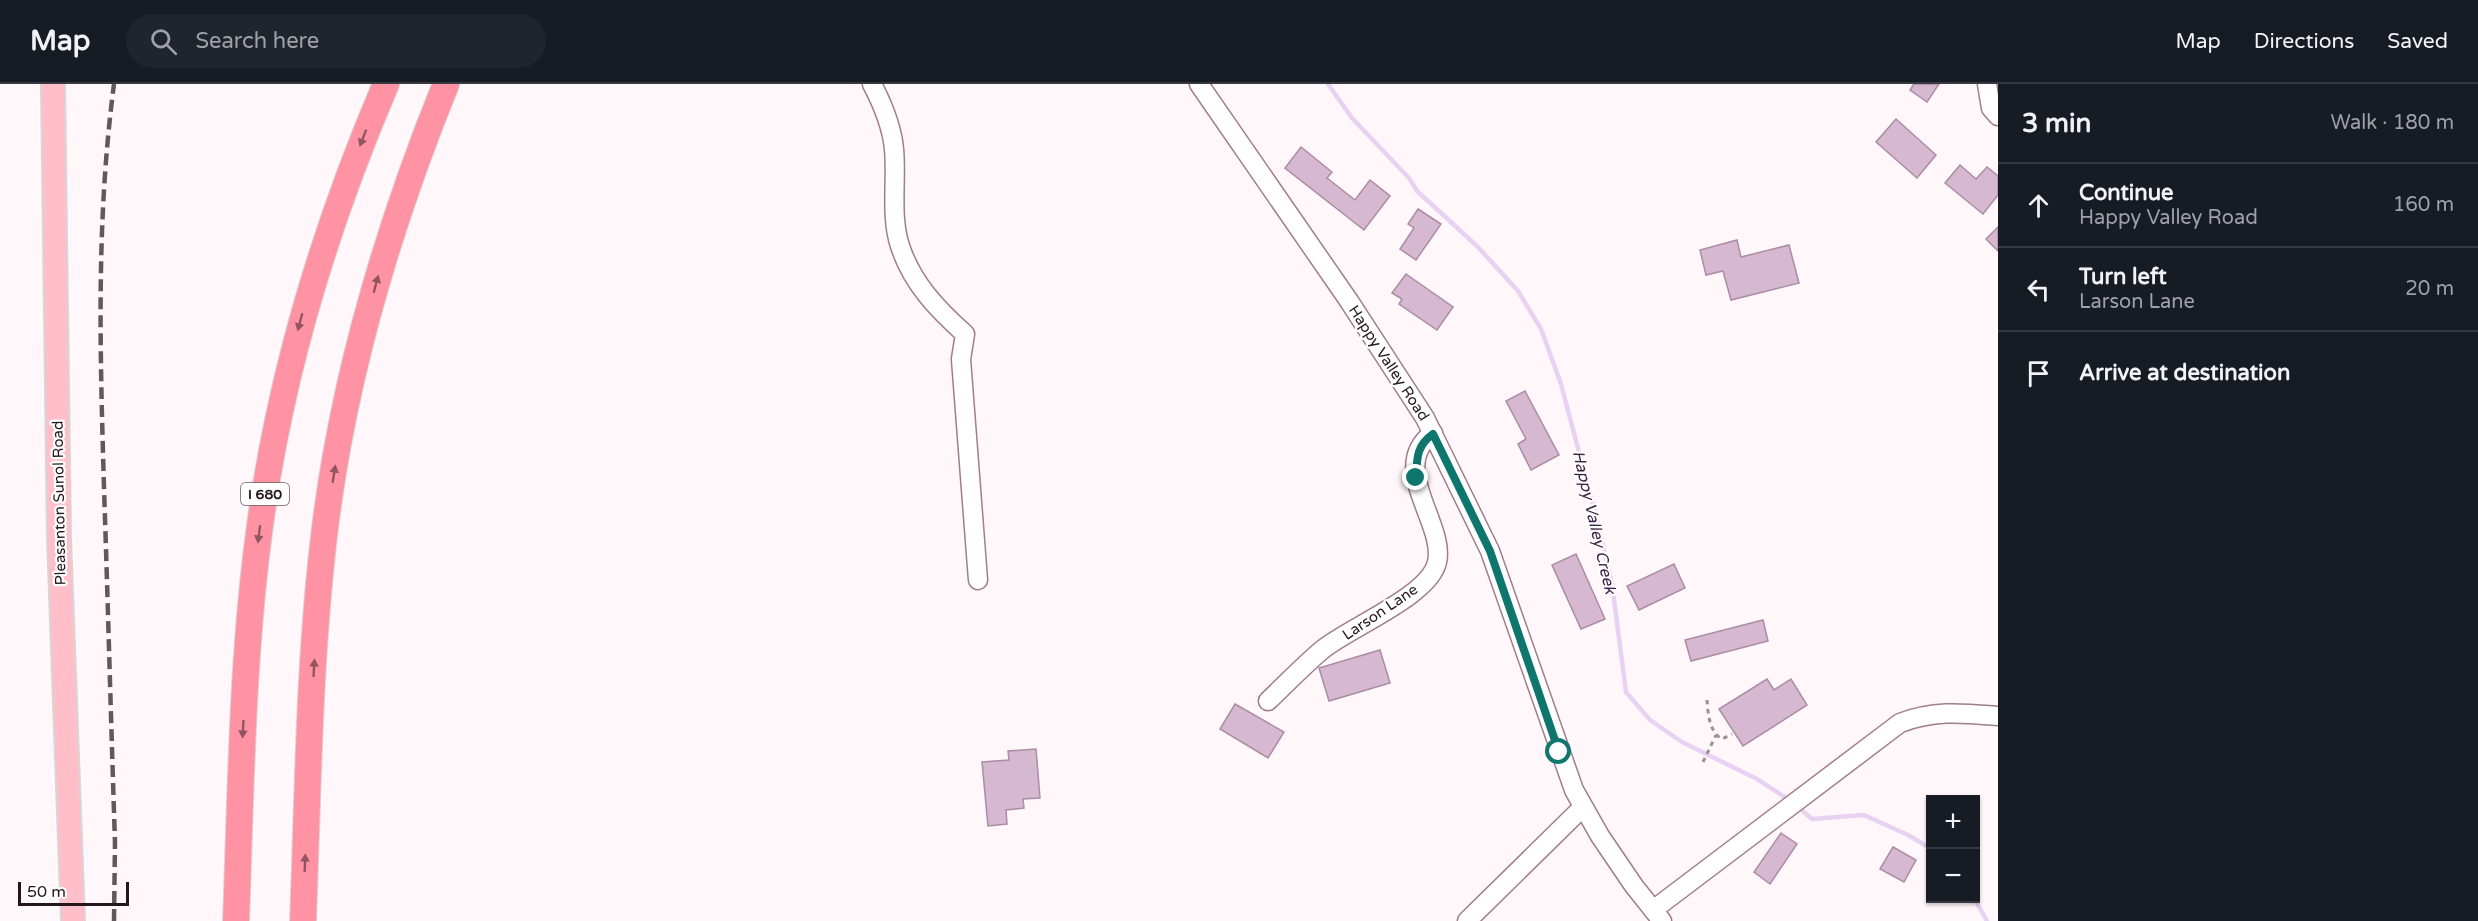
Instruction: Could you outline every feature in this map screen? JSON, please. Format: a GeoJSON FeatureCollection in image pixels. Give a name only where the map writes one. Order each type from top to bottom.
{"type":"FeatureCollection","features":[{"type":"Feature","properties":{"kind":"highway","name":"I 680"},"geometry":{"type":"LineString","coordinates":[[236,921],[249,618],[261,518],[279,412],[301,320],[330,226],[386,84]]}},
{"type":"Feature","properties":{"kind":"highway"},"geometry":{"type":"LineString","coordinates":[[303,921],[316,625],[326,528],[340,431],[361,338],[386,246],[418,153],[446,84]]}},
{"type":"Feature","properties":{"kind":"main road","name":"Pleasanton Sunol Road"},"geometry":{"type":"LineString","coordinates":[[53,84],[59,538],[73,921]]}},
{"type":"Feature","properties":{"kind":"street"},"geometry":{"type":"LineString","coordinates":[[872,84],[882,103],[894,148],[895,208],[899,244],[915,278],[937,309],[965,334],[961,359],[978,580]]}},
{"type":"Feature","properties":{"kind":"street","name":"Happy Valley Road"},"geometry":{"type":"LineString","coordinates":[[1199,84],[1349,301],[1425,418],[1490,551],[1559,752],[1583,807],[1600,836],[1658,916]]}},
{"type":"Feature","properties":{"kind":"street"},"geometry":{"type":"LineString","coordinates":[[1987,84],[1991,108],[1998,116]]}},
{"type":"Feature","properties":{"kind":"street","name":"Larson Lane"},"geometry":{"type":"LineString","coordinates":[[1268,701],[1323,649],[1408,596],[1428,579],[1437,563],[1437,545],[1416,478],[1417,452],[1424,440],[1433,434]]}},
{"type":"Feature","properties":{"kind":"street"},"geometry":{"type":"LineString","coordinates":[[1658,916],[1794,802],[1900,723],[1919,716],[1947,712],[1998,716]]}},
{"type":"Feature","properties":{"kind":"street"},"geometry":{"type":"LineString","coordinates":[[1467,921],[1583,807]]}},
{"type":"Feature","properties":{"kind":"path"},"geometry":{"type":"LineString","coordinates":[[1707,700],[1710,720],[1716,735],[1722,739],[1731,734]]}},
{"type":"Feature","properties":{"kind":"path"},"geometry":{"type":"LineString","coordinates":[[1703,762],[1716,735]]}},
{"type":"Feature","properties":{"kind":"building"},"geometry":{"type":"Polygon","coordinates":[[[1914,84],[1939,84],[1927,102],[1910,90],[1914,84]]]}},
{"type":"Feature","properties":{"kind":"building"},"geometry":{"type":"Polygon","coordinates":[[[1896,119],[1936,155],[1917,178],[1876,142],[1896,119]]]}},
{"type":"Feature","properties":{"kind":"building"},"geometry":{"type":"Polygon","coordinates":[[[1301,147],[1332,172],[1327,178],[1355,200],[1370,180],[1390,196],[1364,230],[1285,168],[1301,147]]]}},
{"type":"Feature","properties":{"kind":"building"},"geometry":{"type":"Polygon","coordinates":[[[1960,165],[1976,179],[1987,167],[1998,176],[1998,195],[1983,214],[1945,183],[1960,165]]]}},
{"type":"Feature","properties":{"kind":"building"},"geometry":{"type":"Polygon","coordinates":[[[1418,209],[1441,224],[1416,260],[1400,249],[1414,228],[1408,224],[1418,209]]]}},
{"type":"Feature","properties":{"kind":"building"},"geometry":{"type":"Polygon","coordinates":[[[1998,227],[1998,251],[1986,239],[1998,227]]]}},
{"type":"Feature","properties":{"kind":"building"},"geometry":{"type":"Polygon","coordinates":[[[1737,240],[1741,257],[1789,245],[1799,283],[1731,300],[1723,271],[1706,275],[1700,250],[1737,240]]]}},
{"type":"Feature","properties":{"kind":"building"},"geometry":{"type":"Polygon","coordinates":[[[1406,274],[1453,307],[1437,330],[1399,304],[1402,299],[1392,293],[1406,274]]]}},
{"type":"Feature","properties":{"kind":"building"},"geometry":{"type":"Polygon","coordinates":[[[1525,391],[1559,455],[1531,470],[1518,444],[1526,439],[1506,401],[1525,391]]]}},
{"type":"Feature","properties":{"kind":"building"},"geometry":{"type":"Polygon","coordinates":[[[1576,554],[1605,619],[1581,629],[1552,565],[1576,554]]]}},
{"type":"Feature","properties":{"kind":"building"},"geometry":{"type":"Polygon","coordinates":[[[1674,564],[1685,588],[1639,610],[1627,586],[1674,564]]]}},
{"type":"Feature","properties":{"kind":"building"},"geometry":{"type":"Polygon","coordinates":[[[1763,620],[1768,641],[1691,661],[1685,640],[1763,620]]]}},
{"type":"Feature","properties":{"kind":"building"},"geometry":{"type":"Polygon","coordinates":[[[1380,650],[1390,683],[1329,701],[1319,668],[1380,650]]]}},
{"type":"Feature","properties":{"kind":"building"},"geometry":{"type":"Polygon","coordinates":[[[1767,679],[1774,690],[1791,679],[1807,705],[1743,746],[1719,709],[1767,679]]]}},
{"type":"Feature","properties":{"kind":"building"},"geometry":{"type":"Polygon","coordinates":[[[1235,704],[1284,732],[1268,758],[1220,729],[1235,704]]]}},
{"type":"Feature","properties":{"kind":"building"},"geometry":{"type":"Polygon","coordinates":[[[1036,749],[1040,798],[1023,799],[1024,808],[1006,810],[1007,824],[988,826],[982,762],[1009,760],[1008,751],[1036,749]]]}},
{"type":"Feature","properties":{"kind":"building"},"geometry":{"type":"Polygon","coordinates":[[[1781,833],[1797,844],[1770,884],[1754,872],[1781,833]]]}},
{"type":"Feature","properties":{"kind":"building"},"geometry":{"type":"Polygon","coordinates":[[[1893,847],[1916,860],[1904,882],[1880,869],[1893,847]]]}},
{"type":"Feature","properties":{"kind":"waterway","name":"Happy Valley Creek"},"geometry":{"type":"LineString","coordinates":[[1328,84],[1352,118],[1409,178],[1417,191],[1478,247],[1518,291],[1541,329],[1561,384],[1612,584],[1626,692],[1650,720],[1682,742],[1757,779],[1791,801]]}},
{"type":"Feature","properties":{"kind":"waterway","name":"Happy Valley Creek"},"geometry":{"type":"LineString","coordinates":[[1797,806],[1812,819],[1864,815],[1926,846]]}},
{"type":"Feature","properties":{"kind":"waterway","name":"Happy Valley Creek"},"geometry":{"type":"LineString","coordinates":[[1977,903],[1987,921]]}},
{"type":"Feature","properties":{"kind":"railway"},"geometry":{"type":"LineString","coordinates":[[114,84],[104,186],[101,336],[115,842],[114,921]]}},
{"type":"Feature","properties":{"kind":"route"},"geometry":{"type":"LineString","coordinates":[[1416,478],[1417,452],[1424,440],[1433,434],[1490,551],[1559,752]]}}]}
